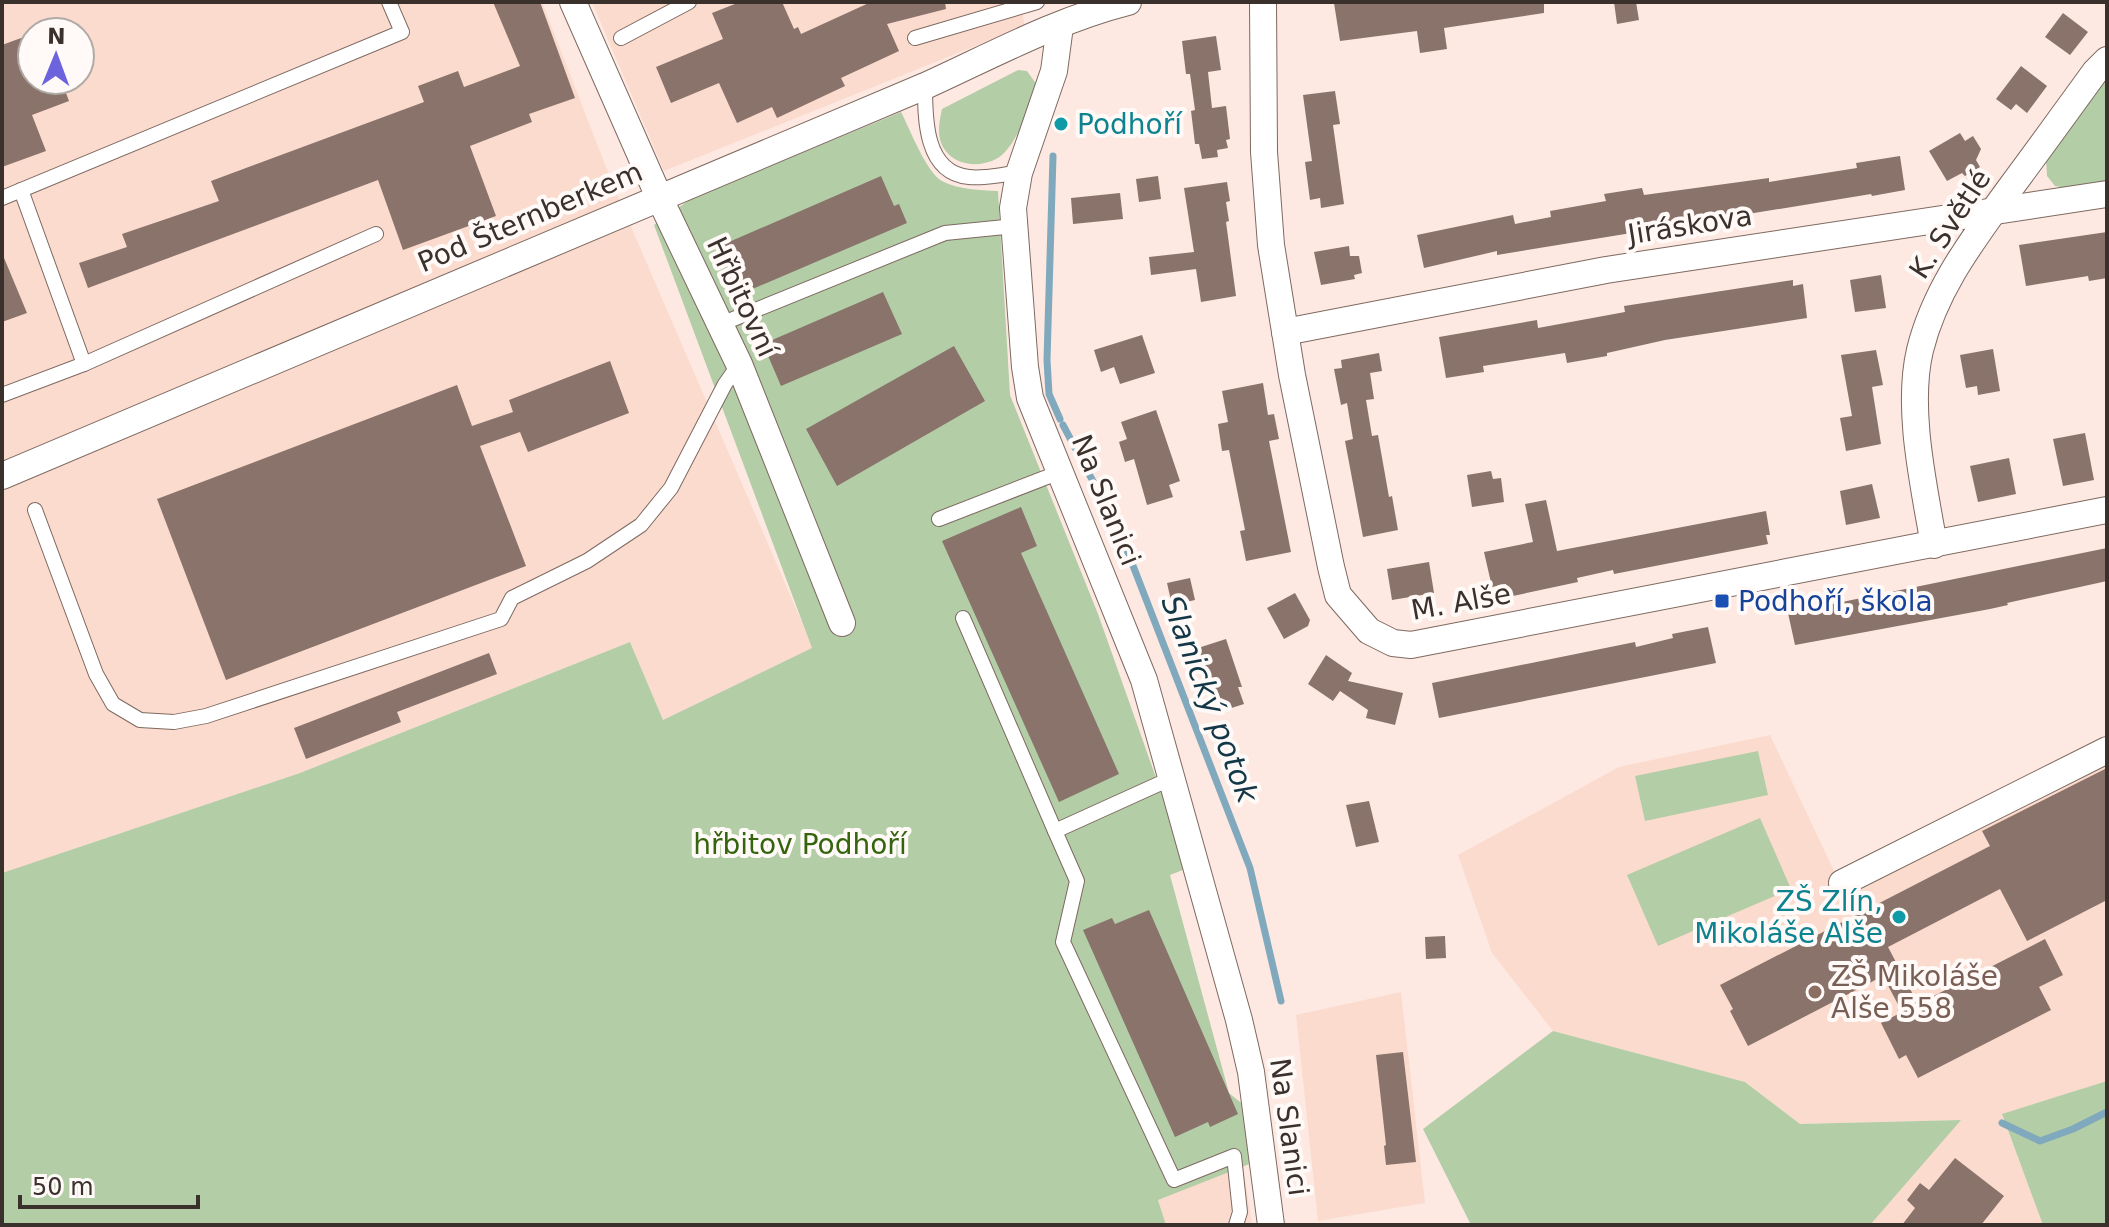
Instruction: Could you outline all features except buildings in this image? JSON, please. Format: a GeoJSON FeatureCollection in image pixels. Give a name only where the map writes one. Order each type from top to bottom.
{"type":"FeatureCollection","features":[{"type":"Feature","properties":{"kind":"street","name":"Hřbitovní"},"geometry":{"type":"LineString","coordinates":[[573,2],[659,197],[739,364],[832,588],[842,623]]}},
{"type":"Feature","properties":{"kind":"street","name":"Pod Šternberkem"},"geometry":{"type":"LineString","coordinates":[[2,476],[925,86],[1086,13],[1128,2]]}},
{"type":"Feature","properties":{"kind":"street","name":"M. Alše"},"geometry":{"type":"LineString","coordinates":[[1263,2],[1266,198],[1285,332],[1338,595],[1369,631],[1393,643],[1411,645],[2107,510]]}},
{"type":"Feature","properties":{"kind":"street","name":"Na Slanici"},"geometry":{"type":"LineString","coordinates":[[1086,13],[1054,71],[1019,173],[1013,208],[1025,367],[1030,398],[1144,680],[1251,1072],[1271,1225]]}},
{"type":"Feature","properties":{"kind":"street","name":"K. Světlé"},"geometry":{"type":"LineString","coordinates":[[1934,545],[1918,449],[1916,402],[1920,352],[1934,309],[1956,262],[2095,72],[2107,60]]}},
{"type":"Feature","properties":{"kind":"street","name":"Jiráskova"},"geometry":{"type":"LineString","coordinates":[[1285,332],[1606,270],[2107,194]]}},
{"type":"Feature","properties":{"kind":"street"},"geometry":{"type":"LineString","coordinates":[[1842,883],[2107,750]]}},
{"type":"Feature","properties":{"kind":"lane"},"geometry":{"type":"LineString","coordinates":[[2,198],[402,32],[389,2]]}},
{"type":"Feature","properties":{"kind":"lane"},"geometry":{"type":"LineString","coordinates":[[621,38],[689,2]]}},
{"type":"Feature","properties":{"kind":"lane"},"geometry":{"type":"LineString","coordinates":[[915,38],[1037,2]]}},
{"type":"Feature","properties":{"kind":"lane"},"geometry":{"type":"LineString","coordinates":[[925,86],[928,140],[949,171],[969,177],[1019,173]]}},
{"type":"Feature","properties":{"kind":"lane"},"geometry":{"type":"LineString","coordinates":[[21,190],[84,364]]}},
{"type":"Feature","properties":{"kind":"lane"},"geometry":{"type":"LineString","coordinates":[[721,324],[945,233],[1015,226]]}},
{"type":"Feature","properties":{"kind":"lane"},"geometry":{"type":"LineString","coordinates":[[2,395],[84,364],[376,234]]}},
{"type":"Feature","properties":{"kind":"lane"},"geometry":{"type":"LineString","coordinates":[[35,510],[96,674],[113,704],[140,720],[174,722],[206,716],[501,619],[512,598],[587,561],[641,525],[671,488],[725,384],[739,364]]}},
{"type":"Feature","properties":{"kind":"lane"},"geometry":{"type":"LineString","coordinates":[[939,519],[1060,472]]}},
{"type":"Feature","properties":{"kind":"lane"},"geometry":{"type":"LineString","coordinates":[[963,618],[1077,881],[1063,942],[1174,1180],[1234,1156],[1240,1212],[1236,1225]]}},
{"type":"Feature","properties":{"kind":"lane"},"geometry":{"type":"LineString","coordinates":[[1055,831],[1172,778]]}},
{"type":"Feature","properties":{"kind":"shaded area"},"geometry":{"type":"Polygon","coordinates":[[[2,2],[542,2],[613,185],[813,648],[663,720],[630,642],[300,773],[2,873],[2,2]]]}},
{"type":"Feature","properties":{"kind":"shaded area"},"geometry":{"type":"Polygon","coordinates":[[[592,2],[1020,2],[1025,26],[664,171],[592,2]]]}},
{"type":"Feature","properties":{"kind":"shaded area","name":"ZŠ Mikoláše Alše 558"},"geometry":{"type":"Polygon","coordinates":[[[1770,735],[1842,888],[2107,762],[2107,1081],[2002,1115],[2043,1225],[1861,1225],[1961,1120],[1800,1124],[1745,1082],[1553,1031],[1492,953],[1458,855],[1619,767],[1770,735]]]}},
{"type":"Feature","properties":{"kind":"shaded area"},"geometry":{"type":"Polygon","coordinates":[[[1401,992],[1425,1203],[1318,1221],[1296,1015],[1401,992]]]}},
{"type":"Feature","properties":{"kind":"shaded area"},"geometry":{"type":"Polygon","coordinates":[[[1243,1165],[1252,1225],[1166,1225],[1158,1200],[1243,1165]]]}},
{"type":"Feature","properties":{"kind":"green space"},"geometry":{"type":"Polygon","coordinates":[[[1018,70],[1027,71],[1037,85],[1011,145],[999,157],[983,163],[966,163],[951,156],[939,135],[942,109],[1018,70]]]}},
{"type":"Feature","properties":{"kind":"green space"},"geometry":{"type":"Polygon","coordinates":[[[2107,74],[2107,184],[2072,189],[2055,186],[2047,176],[2046,159],[2107,74]]]}},
{"type":"Feature","properties":{"kind":"green space","name":"hřbitov Podhoří"},"geometry":{"type":"Polygon","coordinates":[[[901,112],[924,160],[942,181],[970,189],[998,191],[1010,395],[1098,614],[1188,868],[1170,875],[1229,1093],[1245,1106],[1252,1163],[1158,1200],[1166,1225],[2,1225],[2,873],[300,773],[630,642],[663,720],[812,648],[654,225],[692,198],[901,112]]]}},
{"type":"Feature","properties":{"kind":"green space"},"geometry":{"type":"Polygon","coordinates":[[[1758,751],[1768,795],[1645,821],[1635,776],[1758,751]]]}},
{"type":"Feature","properties":{"kind":"green space"},"geometry":{"type":"Polygon","coordinates":[[[1760,818],[1791,889],[1658,946],[1627,875],[1760,818]]]}},
{"type":"Feature","properties":{"kind":"green space"},"geometry":{"type":"Polygon","coordinates":[[[1553,1031],[1745,1082],[1800,1124],[1961,1120],[1870,1225],[1471,1225],[1423,1129],[1553,1031]]]}},
{"type":"Feature","properties":{"kind":"green space"},"geometry":{"type":"Polygon","coordinates":[[[2107,1081],[2107,1225],[2043,1225],[2002,1114],[2107,1081]]]}},
{"type":"Feature","properties":{"kind":"waterway","name":"Slanický potok"},"geometry":{"type":"LineString","coordinates":[[1053,156],[1047,360],[1049,394],[1060,419]]}},
{"type":"Feature","properties":{"kind":"waterway","name":"Slanický potok"},"geometry":{"type":"LineString","coordinates":[[1063,425],[1120,532],[1250,868],[1281,1001]]}},
{"type":"Feature","properties":{"kind":"waterway"},"geometry":{"type":"LineString","coordinates":[[2002,1123],[2040,1141],[2107,1112]]}},
{"type":"Feature","properties":{"kind":"place","name":"Podhoří"},"geometry":{"type":"Point","coordinates":[1061,124]}},
{"type":"Feature","properties":{"kind":"place","name":"Podhoří, škola"},"geometry":{"type":"Point","coordinates":[1722,601]}},
{"type":"Feature","properties":{"kind":"place","name":"ZŠ Zlín, Mikoláše Alše"},"geometry":{"type":"Point","coordinates":[1899,917]}},
{"type":"Feature","properties":{"kind":"place","name":"ZŠ Mikoláše Alše 558"},"geometry":{"type":"Point","coordinates":[1815,992]}}]}
